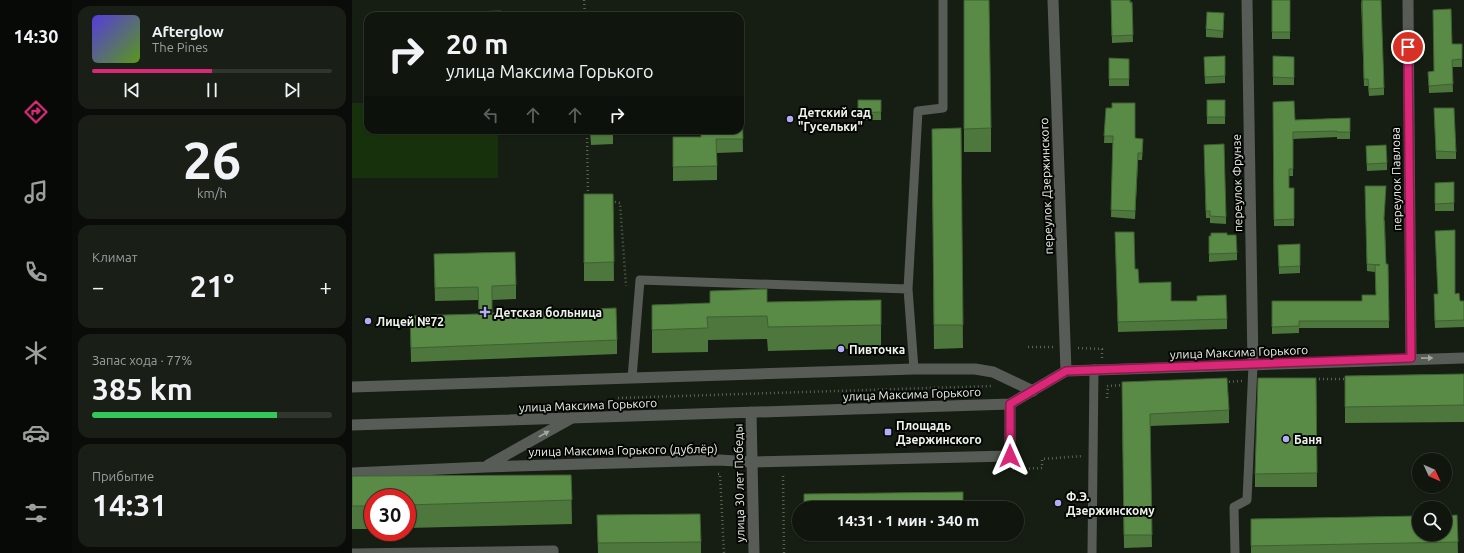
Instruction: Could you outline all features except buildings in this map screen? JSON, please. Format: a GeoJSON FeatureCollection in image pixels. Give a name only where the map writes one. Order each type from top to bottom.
{"type":"FeatureCollection","features":[{"type":"Feature","properties":{"kind":"street","name":"переулок Дзержинского"},"geometry":{"type":"LineString","coordinates":[[1053,0],[1066,371]]}},
{"type":"Feature","properties":{"kind":"street","name":"переулок Фрунзе"},"geometry":{"type":"LineString","coordinates":[[1247,0],[1253,365]]}},
{"type":"Feature","properties":{"kind":"street","name":"переулок Павлова"},"geometry":{"type":"LineString","coordinates":[[1408,0],[1411,358]]}},
{"type":"Feature","properties":{"kind":"street","name":"улица Максима Горького"},"geometry":{"type":"LineString","coordinates":[[352,425],[1010,404],[1066,371],[1411,358],[1464,358]]}},
{"type":"Feature","properties":{"kind":"street"},"geometry":{"type":"LineString","coordinates":[[352,387],[914,369],[975,369],[993,372],[1033,391]]}},
{"type":"Feature","properties":{"kind":"street","name":"улица Максима Горького (дублёр)"},"geometry":{"type":"LineString","coordinates":[[352,473],[486,467],[718,460],[752,462],[1010,456],[1010,404]]}},
{"type":"Feature","properties":{"kind":"street","name":"улица 30 лет Победы"},"geometry":{"type":"LineString","coordinates":[[750,412],[754,553]]}},
{"type":"Feature","properties":{"kind":"street"},"geometry":{"type":"LineString","coordinates":[[486,467],[572,418]]}},
{"type":"Feature","properties":{"kind":"lane"},"geometry":{"type":"LineString","coordinates":[[914,369],[908,289],[918,111],[943,108],[944,0]]}},
{"type":"Feature","properties":{"kind":"lane"},"geometry":{"type":"LineString","coordinates":[[631,378],[640,280],[908,289]]}},
{"type":"Feature","properties":{"kind":"lane"},"geometry":{"type":"LineString","coordinates":[[1235,553],[1234,507],[1247,500],[1253,365]]}},
{"type":"Feature","properties":{"kind":"lane"},"geometry":{"type":"LineString","coordinates":[[1092,553],[1094,369]]}},
{"type":"Feature","properties":{"kind":"lane"},"geometry":{"type":"LineString","coordinates":[[352,553],[554,550],[554,553]]}},
{"type":"Feature","properties":{"kind":"path"},"geometry":{"type":"LineString","coordinates":[[584,0],[584,12]]}},
{"type":"Feature","properties":{"kind":"path"},"geometry":{"type":"LineString","coordinates":[[587,134],[588,197],[594,198]]}},
{"type":"Feature","properties":{"kind":"path"},"geometry":{"type":"LineString","coordinates":[[607,201],[620,203],[627,292]]}},
{"type":"Feature","properties":{"kind":"path"},"geometry":{"type":"LineString","coordinates":[[630,397],[631,378]]}},
{"type":"Feature","properties":{"kind":"path"},"geometry":{"type":"LineString","coordinates":[[1308,380],[1355,379]]}},
{"type":"Feature","properties":{"kind":"path"},"geometry":{"type":"LineString","coordinates":[[618,398],[1004,385],[1012,380]]}},
{"type":"Feature","properties":{"kind":"path"},"geometry":{"type":"LineString","coordinates":[[1222,382],[1253,381]]}},
{"type":"Feature","properties":{"kind":"path"},"geometry":{"type":"LineString","coordinates":[[1094,386],[1131,385]]}},
{"type":"Feature","properties":{"kind":"path"},"geometry":{"type":"LineString","coordinates":[[716,474],[720,474],[724,553]]}},
{"type":"Feature","properties":{"kind":"green space"},"geometry":{"type":"Polygon","coordinates":[[[352,103],[364,103],[364,134],[498,134],[498,178],[352,178],[352,103]]]}},
{"type":"Feature","properties":{"kind":"place","name":"Детский сад \"Гусельки\""},"geometry":{"type":"Point","coordinates":[790,119]}},
{"type":"Feature","properties":{"kind":"place","name":"Детская больница"},"geometry":{"type":"Point","coordinates":[485,312]}},
{"type":"Feature","properties":{"kind":"place","name":"Лицей №72"},"geometry":{"type":"Point","coordinates":[368,321]}},
{"type":"Feature","properties":{"kind":"place","name":"Пивточка"},"geometry":{"type":"Point","coordinates":[841,349]}},
{"type":"Feature","properties":{"kind":"place","name":"Площадь Дзержинского"},"geometry":{"type":"Point","coordinates":[888,432]}},
{"type":"Feature","properties":{"kind":"place","name":"Баня"},"geometry":{"type":"Point","coordinates":[1286,439]}},
{"type":"Feature","properties":{"kind":"place","name":"Ф.Э. Дзержинскому"},"geometry":{"type":"Point","coordinates":[1058,503]}},
{"type":"Feature","properties":{"kind":"route"},"geometry":{"type":"LineString","coordinates":[[1010,456],[1010,404],[1066,371],[1411,358],[1408,47]]}}]}
